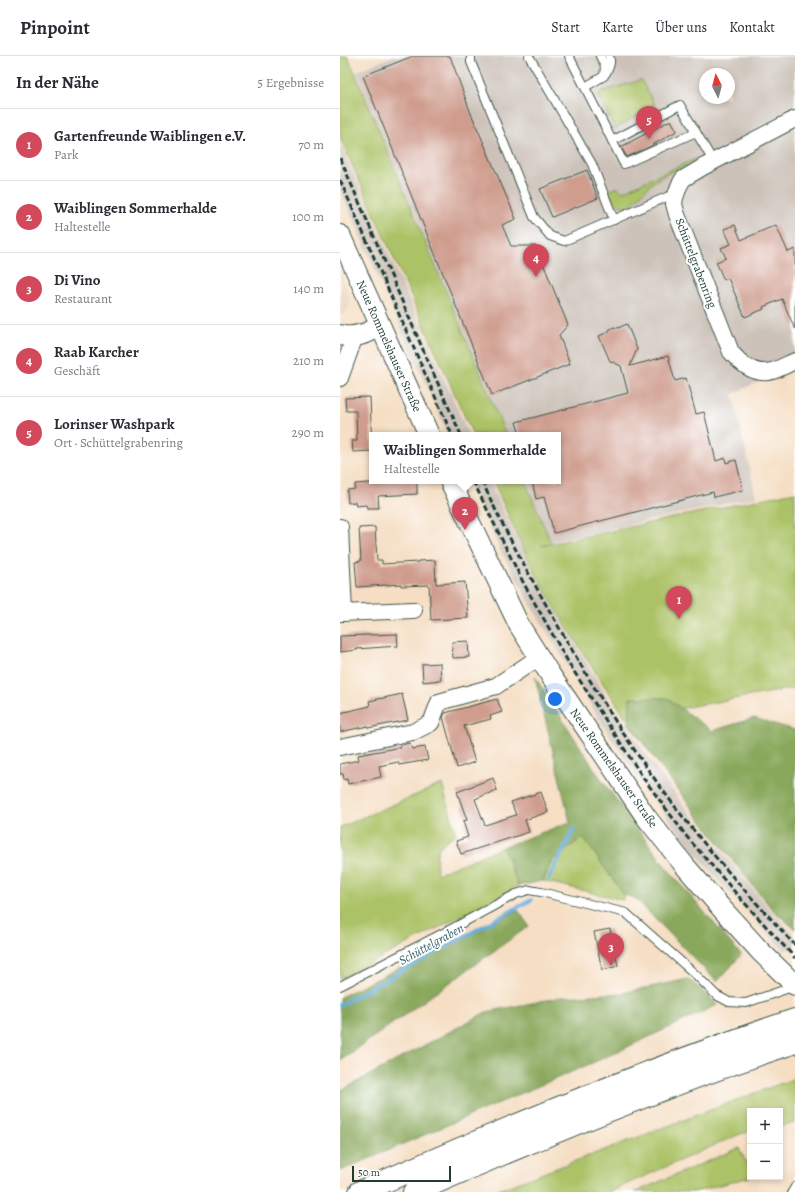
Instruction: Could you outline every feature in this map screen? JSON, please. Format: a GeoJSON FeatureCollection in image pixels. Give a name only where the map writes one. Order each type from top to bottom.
{"type":"FeatureCollection","features":[{"type":"Feature","properties":{"kind":"highway"},"geometry":{"type":"LineString","coordinates":[[360,1192],[553,1110],[694,1056],[795,1020]]}},
{"type":"Feature","properties":{"kind":"highway"},"geometry":{"type":"LineString","coordinates":[[414,1192],[524,1144],[656,1092],[795,1042]]}},
{"type":"Feature","properties":{"kind":"street"},"geometry":{"type":"LineString","coordinates":[[676,193],[683,179],[713,161],[795,119]]}},
{"type":"Feature","properties":{"kind":"street","name":"Schüttelgrabenring"},"geometry":{"type":"LineString","coordinates":[[676,193],[674,204],[677,215],[731,352],[740,362],[751,370],[771,372],[795,361]]}},
{"type":"Feature","properties":{"kind":"street","name":"Neue Rommelshauser Straße"},"geometry":{"type":"LineString","coordinates":[[340,234],[428,432]]}},
{"type":"Feature","properties":{"kind":"street"},"geometry":{"type":"LineString","coordinates":[[340,378],[348,336],[380,327]]}},
{"type":"Feature","properties":{"kind":"street","name":"Neue Rommelshauser Straße"},"geometry":{"type":"LineString","coordinates":[[451,484],[519,625],[646,817],[684,866],[722,910],[795,985]]}},
{"type":"Feature","properties":{"kind":"street"},"geometry":{"type":"LineString","coordinates":[[340,527],[342,613],[414,610]]}},
{"type":"Feature","properties":{"kind":"street"},"geometry":{"type":"LineString","coordinates":[[340,747],[417,730],[431,723],[439,702],[496,686],[539,657]]}},
{"type":"Feature","properties":{"kind":"lane"},"geometry":{"type":"LineString","coordinates":[[471,56],[471,62],[534,217],[550,236],[564,241],[676,193]]}},
{"type":"Feature","properties":{"kind":"lane"},"geometry":{"type":"LineString","coordinates":[[529,56],[592,164],[614,220]]}},
{"type":"Feature","properties":{"kind":"lane"},"geometry":{"type":"LineString","coordinates":[[569,56],[624,164],[696,132]]}},
{"type":"Feature","properties":{"kind":"lane"},"geometry":{"type":"LineString","coordinates":[[600,56],[605,66],[604,76]]}},
{"type":"Feature","properties":{"kind":"lane"},"geometry":{"type":"LineString","coordinates":[[585,87],[604,76],[611,60],[610,56]]}},
{"type":"Feature","properties":{"kind":"lane"},"geometry":{"type":"LineString","coordinates":[[612,140],[680,105],[713,161]]}},
{"type":"Feature","properties":{"kind":"lane"},"geometry":{"type":"LineString","coordinates":[[340,986],[516,894],[529,890],[626,913],[716,995],[729,1002],[746,1003],[795,985]]}},
{"type":"Feature","properties":{"kind":"lane"},"geometry":{"type":"LineString","coordinates":[[792,1192],[795,1188]]}},
{"type":"Feature","properties":{"kind":"shaded area"},"geometry":{"type":"Polygon","coordinates":[[[393,56],[795,56],[795,366],[733,394],[756,497],[551,542],[527,484],[561,484],[561,432],[506,432],[356,72],[393,56]]]}},
{"type":"Feature","properties":{"kind":"shaded area"},"geometry":{"type":"Polygon","coordinates":[[[340,144],[468,432],[447,432],[340,189],[340,144]]]}},
{"type":"Feature","properties":{"kind":"shaded area"},"geometry":{"type":"Polygon","coordinates":[[[340,270],[347,288],[350,305],[348,310],[343,315],[340,315],[340,270]]]}},
{"type":"Feature","properties":{"kind":"shaded area"},"geometry":{"type":"Polygon","coordinates":[[[469,484],[490,484],[536,578],[607,697],[656,769],[686,808],[767,906],[795,936],[795,947],[784,951],[717,879],[678,832],[606,730],[532,607],[500,549],[469,484]]]}},
{"type":"Feature","properties":{"kind":"green space"},"geometry":{"type":"Polygon","coordinates":[[[348,56],[505,432],[472,432],[340,138],[340,57],[348,56]]]}},
{"type":"Feature","properties":{"kind":"green space"},"geometry":{"type":"Polygon","coordinates":[[[641,80],[655,105],[615,129],[599,97],[600,92],[641,80]]]}},
{"type":"Feature","properties":{"kind":"green space"},"geometry":{"type":"Polygon","coordinates":[[[697,158],[695,163],[655,181],[638,198],[627,206],[621,206],[615,201],[608,191],[617,187],[622,192],[697,158]]]}},
{"type":"Feature","properties":{"kind":"green space"},"geometry":{"type":"Polygon","coordinates":[[[494,484],[526,484],[551,543],[541,546],[795,492],[795,688],[626,718],[580,649],[538,578],[494,484]]]}},
{"type":"Feature","properties":{"kind":"green space"},"geometry":{"type":"Polygon","coordinates":[[[535,677],[597,773],[665,866],[741,955],[717,982],[635,898],[624,895],[583,837],[551,861],[543,881],[518,886],[503,847],[570,822],[535,677]]]}},
{"type":"Feature","properties":{"kind":"green space"},"geometry":{"type":"Polygon","coordinates":[[[630,698],[667,698],[712,731],[754,718],[795,730],[795,929],[772,909],[705,826],[629,724],[630,698]]]}},
{"type":"Feature","properties":{"kind":"green space"},"geometry":{"type":"Polygon","coordinates":[[[442,784],[456,834],[440,846],[438,850],[437,874],[503,847],[518,886],[340,979],[340,827],[442,784]]]}},
{"type":"Feature","properties":{"kind":"green space"},"geometry":{"type":"Polygon","coordinates":[[[583,837],[624,895],[623,900],[543,881],[551,861],[583,837]]]}},
{"type":"Feature","properties":{"kind":"green space"},"geometry":{"type":"Polygon","coordinates":[[[518,910],[529,926],[340,1061],[340,997],[518,910]]]}},
{"type":"Feature","properties":{"kind":"green space"},"geometry":{"type":"Polygon","coordinates":[[[688,979],[708,995],[717,1005],[604,1058],[340,1171],[340,1091],[486,1012],[562,997],[622,993],[688,979]]]}},
{"type":"Feature","properties":{"kind":"green space"},"geometry":{"type":"Polygon","coordinates":[[[795,1078],[795,1123],[783,1125],[783,1108],[747,1108],[747,1133],[740,1134],[609,1192],[493,1192],[795,1078]]]}},
{"type":"Feature","properties":{"kind":"green space"},"geometry":{"type":"Polygon","coordinates":[[[739,1148],[747,1164],[747,1178],[694,1192],[635,1192],[739,1148]]]}},
{"type":"Feature","properties":{"kind":"building"},"geometry":{"type":"Polygon","coordinates":[[[413,56],[450,56],[470,111],[516,219],[502,225],[511,246],[536,246],[568,325],[559,335],[570,364],[492,395],[363,76],[413,56]]]}},
{"type":"Feature","properties":{"kind":"building"},"geometry":{"type":"Polygon","coordinates":[[[671,120],[677,131],[647,148],[627,157],[621,147],[671,120]]]}},
{"type":"Feature","properties":{"kind":"building"},"geometry":{"type":"Polygon","coordinates":[[[587,170],[598,198],[552,217],[540,189],[587,170]]]}},
{"type":"Feature","properties":{"kind":"building"},"geometry":{"type":"Polygon","coordinates":[[[735,225],[741,240],[776,225],[788,252],[795,249],[795,329],[782,299],[745,317],[728,278],[724,280],[716,262],[726,258],[721,248],[731,244],[724,229],[735,225]]]}},
{"type":"Feature","properties":{"kind":"building"},"geometry":{"type":"Polygon","coordinates":[[[627,324],[637,349],[630,366],[668,356],[675,381],[686,378],[696,414],[704,412],[716,461],[725,458],[726,463],[736,460],[743,490],[714,497],[713,492],[554,533],[544,497],[536,499],[533,484],[561,484],[561,432],[519,432],[516,422],[628,393],[621,366],[610,361],[599,336],[608,332],[614,327],[618,328],[627,324]]]}},
{"type":"Feature","properties":{"kind":"building"},"geometry":{"type":"Polygon","coordinates":[[[370,397],[371,432],[369,432],[369,451],[353,452],[352,441],[357,441],[356,411],[346,411],[345,398],[370,397]]]}},
{"type":"Feature","properties":{"kind":"building"},"geometry":{"type":"Polygon","coordinates":[[[355,484],[417,484],[417,494],[378,496],[379,508],[367,508],[366,505],[356,506],[355,502],[348,503],[347,490],[355,489],[355,484]]]}},
{"type":"Feature","properties":{"kind":"building"},"geometry":{"type":"Polygon","coordinates":[[[375,527],[377,560],[382,560],[382,564],[435,560],[436,584],[465,582],[468,618],[431,620],[429,585],[401,586],[401,584],[357,587],[355,562],[361,561],[359,528],[375,527]]]}},
{"type":"Feature","properties":{"kind":"building"},"geometry":{"type":"Polygon","coordinates":[[[397,634],[398,646],[357,649],[340,652],[340,636],[397,634]]]}},
{"type":"Feature","properties":{"kind":"building"},"geometry":{"type":"Polygon","coordinates":[[[468,641],[469,657],[453,658],[452,642],[468,641]]]}},
{"type":"Feature","properties":{"kind":"building"},"geometry":{"type":"Polygon","coordinates":[[[440,663],[441,680],[423,682],[422,664],[440,663]]]}},
{"type":"Feature","properties":{"kind":"building"},"geometry":{"type":"Polygon","coordinates":[[[402,694],[408,720],[340,732],[340,713],[370,706],[369,701],[402,694]]]}},
{"type":"Feature","properties":{"kind":"building"},"geometry":{"type":"Polygon","coordinates":[[[497,699],[502,712],[490,716],[491,719],[464,726],[475,762],[457,768],[443,717],[445,713],[497,699]]]}},
{"type":"Feature","properties":{"kind":"building"},"geometry":{"type":"Polygon","coordinates":[[[410,743],[412,749],[425,747],[428,760],[399,765],[398,762],[379,766],[381,777],[348,784],[347,779],[344,780],[343,774],[340,774],[340,764],[359,760],[358,755],[401,747],[400,745],[410,743]]]}},
{"type":"Feature","properties":{"kind":"building"},"geometry":{"type":"Polygon","coordinates":[[[493,778],[497,790],[475,799],[485,825],[516,815],[511,802],[541,792],[548,812],[525,820],[529,832],[461,854],[456,841],[468,837],[463,821],[467,820],[457,792],[493,778]]]}},
{"type":"Feature","properties":{"kind":"building"},"geometry":{"type":"Polygon","coordinates":[[[610,929],[618,966],[602,970],[594,932],[610,929]]]}},
{"type":"Feature","properties":{"kind":"waterway"},"geometry":{"type":"LineString","coordinates":[[549,878],[574,829]]}},
{"type":"Feature","properties":{"kind":"waterway","name":"Schüttelgraben"},"geometry":{"type":"LineString","coordinates":[[340,1005],[531,900]]}},
{"type":"Feature","properties":{"kind":"railway"},"geometry":{"type":"LineString","coordinates":[[340,158],[460,432]]}},
{"type":"Feature","properties":{"kind":"railway"},"geometry":{"type":"LineString","coordinates":[[340,180],[451,432]]}},
{"type":"Feature","properties":{"kind":"railway"},"geometry":{"type":"LineString","coordinates":[[474,484],[524,584],[571,667],[644,779],[687,837],[795,958]]}},
{"type":"Feature","properties":{"kind":"railway"},"geometry":{"type":"LineString","coordinates":[[483,484],[510,538],[561,631],[624,734],[658,784],[707,847],[795,945]]}},
{"type":"Feature","properties":{"kind":"place","name":"Lorinser Washpark"},"geometry":{"type":"Point","coordinates":[649,139]}},
{"type":"Feature","properties":{"kind":"place","name":"Raab Karcher"},"geometry":{"type":"Point","coordinates":[536,277]}},
{"type":"Feature","properties":{"kind":"place","name":"Waiblingen Sommerhalde"},"geometry":{"type":"Point","coordinates":[465,530]}},
{"type":"Feature","properties":{"kind":"place","name":"Gartenfreunde Waiblingen e.V."},"geometry":{"type":"Point","coordinates":[679,619]}},
{"type":"Feature","properties":{"kind":"place","name":"Di Vino"},"geometry":{"type":"Point","coordinates":[611,966]}}]}
